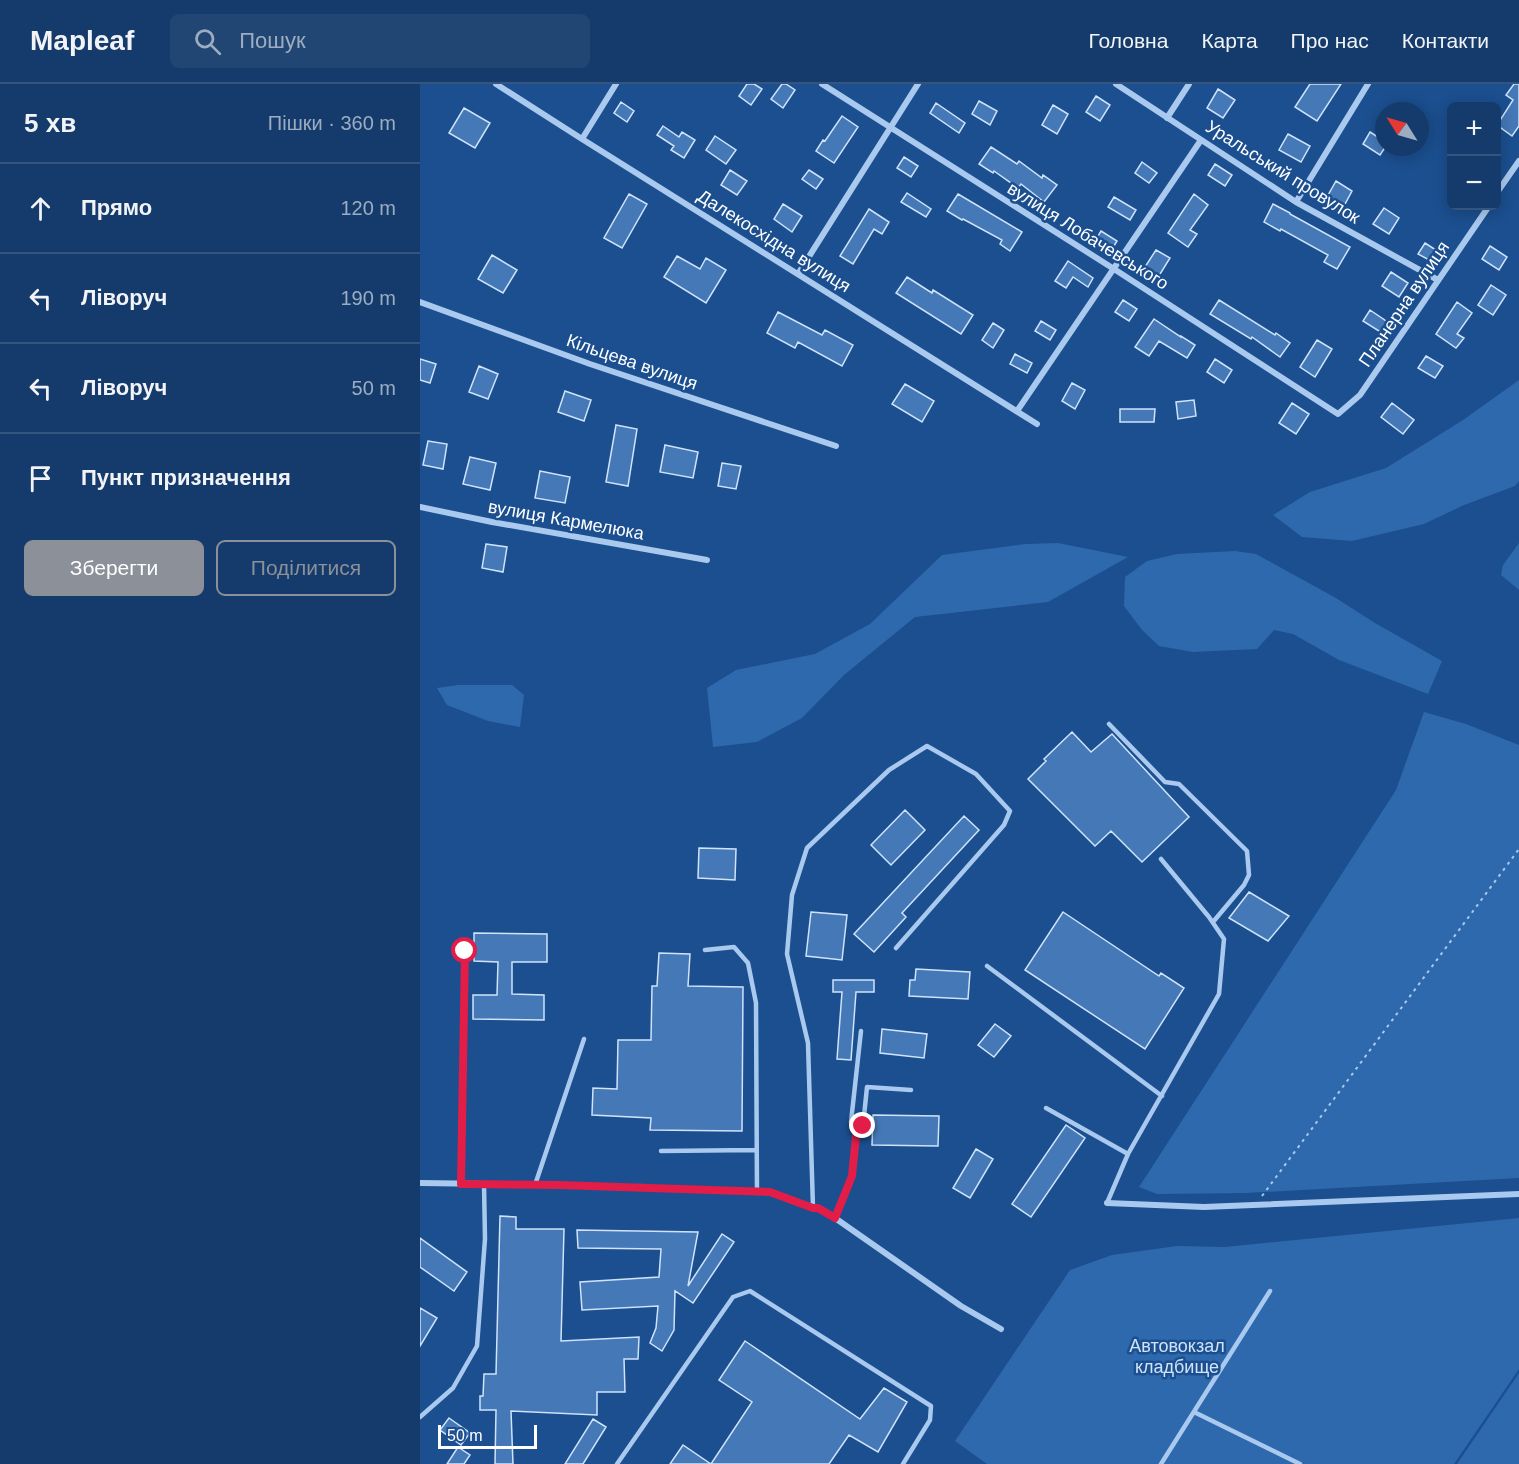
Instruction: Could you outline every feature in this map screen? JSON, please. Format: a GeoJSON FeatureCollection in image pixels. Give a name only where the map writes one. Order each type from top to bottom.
{"type":"FeatureCollection","features":[{"type":"Feature","properties":{"kind":"street","name":"Далекосхідна вулиця"},"geometry":{"type":"LineString","coordinates":[[496,84],[1036,424]]}},
{"type":"Feature","properties":{"kind":"street"},"geometry":{"type":"LineString","coordinates":[[582,139],[616,84]]}},
{"type":"Feature","properties":{"kind":"street","name":"вулиця Лобачевського"},"geometry":{"type":"LineString","coordinates":[[822,84],[1338,414]]}},
{"type":"Feature","properties":{"kind":"street"},"geometry":{"type":"LineString","coordinates":[[798,274],[918,84]]}},
{"type":"Feature","properties":{"kind":"street","name":"Уральський провулок"},"geometry":{"type":"LineString","coordinates":[[1116,84],[1296,202],[1438,280]]}},
{"type":"Feature","properties":{"kind":"street"},"geometry":{"type":"LineString","coordinates":[[1167,118],[1189,84]]}},
{"type":"Feature","properties":{"kind":"street"},"geometry":{"type":"LineString","coordinates":[[1296,202],[1368,84]]}},
{"type":"Feature","properties":{"kind":"street"},"geometry":{"type":"LineString","coordinates":[[1017,411],[1201,140]]}},
{"type":"Feature","properties":{"kind":"street"},"geometry":{"type":"LineString","coordinates":[[1501,188],[1519,161]]}},
{"type":"Feature","properties":{"kind":"street","name":"Планерна вулиця"},"geometry":{"type":"LineString","coordinates":[[1338,414],[1360,395],[1486,210]]}},
{"type":"Feature","properties":{"kind":"street","name":"Кільцева вулиця"},"geometry":{"type":"LineString","coordinates":[[420,302],[590,364],[836,446]]}},
{"type":"Feature","properties":{"kind":"street","name":"вулиця Кармелюка"},"geometry":{"type":"LineString","coordinates":[[420,507],[707,560]]}},
{"type":"Feature","properties":{"kind":"street"},"geometry":{"type":"LineString","coordinates":[[420,1183],[770,1192],[818,1208],[835,1218],[962,1306],[1001,1329]]}},
{"type":"Feature","properties":{"kind":"street"},"geometry":{"type":"LineString","coordinates":[[1107,1203],[1204,1207],[1519,1194]]}},
{"type":"Feature","properties":{"kind":"lane"},"geometry":{"type":"LineString","coordinates":[[1108,724],[1164,782],[1179,784],[1246,851],[1249,874],[1244,885],[1213,922]]}},
{"type":"Feature","properties":{"kind":"lane"},"geometry":{"type":"LineString","coordinates":[[813,1208],[807,1043],[787,954],[792,895],[807,848],[889,770],[927,747],[976,774],[1010,811],[1004,825],[896,948]]}},
{"type":"Feature","properties":{"kind":"lane"},"geometry":{"type":"LineString","coordinates":[[1107,1203],[1128,1154],[1219,994],[1224,939],[1213,922],[1161,859]]}},
{"type":"Feature","properties":{"kind":"lane"},"geometry":{"type":"LineString","coordinates":[[705,950],[734,947],[748,963],[756,1003],[757,1192]]}},
{"type":"Feature","properties":{"kind":"lane"},"geometry":{"type":"LineString","coordinates":[[461,1184],[465,951]]}},
{"type":"Feature","properties":{"kind":"lane"},"geometry":{"type":"LineString","coordinates":[[987,966],[1162,1096]]}},
{"type":"Feature","properties":{"kind":"lane"},"geometry":{"type":"LineString","coordinates":[[835,1218],[852,1176],[856,1136],[851,1122],[861,1031]]}},
{"type":"Feature","properties":{"kind":"lane"},"geometry":{"type":"LineString","coordinates":[[536,1185],[584,1039]]}},
{"type":"Feature","properties":{"kind":"lane"},"geometry":{"type":"LineString","coordinates":[[856,1136],[863,1126],[867,1087],[911,1090]]}},
{"type":"Feature","properties":{"kind":"lane"},"geometry":{"type":"LineString","coordinates":[[1046,1108],[1128,1154]]}},
{"type":"Feature","properties":{"kind":"lane"},"geometry":{"type":"LineString","coordinates":[[661,1151],[756,1150]]}},
{"type":"Feature","properties":{"kind":"lane"},"geometry":{"type":"LineString","coordinates":[[420,1417],[453,1388],[477,1346],[485,1239],[484,1184]]}},
{"type":"Feature","properties":{"kind":"lane"},"geometry":{"type":"LineString","coordinates":[[617,1464],[733,1297],[750,1291],[931,1406],[930,1420],[903,1464]]}},
{"type":"Feature","properties":{"kind":"lane"},"geometry":{"type":"LineString","coordinates":[[1161,1464],[1270,1292]]}},
{"type":"Feature","properties":{"kind":"lane"},"geometry":{"type":"LineString","coordinates":[[1194,1412],[1300,1464]]}},
{"type":"Feature","properties":{"kind":"path"},"geometry":{"type":"LineString","coordinates":[[1255,1204],[1519,849]]}},
{"type":"Feature","properties":{"kind":"green space"},"geometry":{"type":"Polygon","coordinates":[[[1519,380],[1519,481],[1515,486],[1464,505],[1424,524],[1352,541],[1302,537],[1273,515],[1310,492],[1386,468],[1463,420],[1519,380]]]}},
{"type":"Feature","properties":{"kind":"green space"},"geometry":{"type":"Polygon","coordinates":[[[1058,543],[1128,557],[1048,602],[915,617],[844,675],[802,718],[757,742],[713,747],[707,688],[736,670],[815,654],[870,624],[942,555],[1026,544],[1058,543]]]}},
{"type":"Feature","properties":{"kind":"green space"},"geometry":{"type":"Polygon","coordinates":[[[1519,543],[1519,590],[1501,575],[1503,565],[1519,543]]]}},
{"type":"Feature","properties":{"kind":"green space"},"geometry":{"type":"Polygon","coordinates":[[[1235,551],[1256,554],[1442,661],[1428,694],[1339,660],[1293,634],[1274,630],[1257,649],[1193,652],[1159,646],[1142,630],[1124,606],[1125,577],[1147,561],[1177,554],[1235,551]]]}},
{"type":"Feature","properties":{"kind":"green space"},"geometry":{"type":"Polygon","coordinates":[[[458,685],[512,685],[524,695],[520,727],[488,721],[447,705],[437,688],[458,685]]]}},
{"type":"Feature","properties":{"kind":"green space"},"geometry":{"type":"Polygon","coordinates":[[[1424,712],[1466,724],[1519,745],[1519,1178],[1246,1193],[1157,1194],[1139,1187],[1396,790],[1424,712]]]}},
{"type":"Feature","properties":{"kind":"green space","name":"Автовокзал кладбище"},"geometry":{"type":"Polygon","coordinates":[[[1519,1218],[1519,1369],[1454,1464],[987,1464],[955,1441],[1070,1270],[1112,1255],[1177,1246],[1225,1247],[1519,1218]]]}},
{"type":"Feature","properties":{"kind":"green space"},"geometry":{"type":"Polygon","coordinates":[[[1519,1373],[1519,1464],[1457,1464],[1519,1373]]]}},
{"type":"Feature","properties":{"kind":"building"},"geometry":{"type":"Polygon","coordinates":[[[747,84],[754,84],[762,89],[751,105],[739,96],[747,84]]]}},
{"type":"Feature","properties":{"kind":"building"},"geometry":{"type":"Polygon","coordinates":[[[782,84],[795,90],[783,108],[771,99],[782,84]]]}},
{"type":"Feature","properties":{"kind":"building"},"geometry":{"type":"Polygon","coordinates":[[[1310,84],[1341,84],[1317,121],[1295,107],[1310,84]]]}},
{"type":"Feature","properties":{"kind":"building"},"geometry":{"type":"Polygon","coordinates":[[[1514,84],[1519,84],[1519,126],[1512,136],[1501,128],[1501,119],[1513,100],[1506,95],[1514,84]]]}},
{"type":"Feature","properties":{"kind":"building"},"geometry":{"type":"Polygon","coordinates":[[[1218,89],[1235,100],[1223,118],[1207,108],[1218,89]]]}},
{"type":"Feature","properties":{"kind":"building"},"geometry":{"type":"Polygon","coordinates":[[[1096,96],[1110,105],[1100,121],[1086,112],[1096,96]]]}},
{"type":"Feature","properties":{"kind":"building"},"geometry":{"type":"Polygon","coordinates":[[[979,101],[997,111],[990,125],[972,114],[979,101]]]}},
{"type":"Feature","properties":{"kind":"building"},"geometry":{"type":"Polygon","coordinates":[[[621,102],[634,111],[627,122],[614,113],[621,102]]]}},
{"type":"Feature","properties":{"kind":"building"},"geometry":{"type":"Polygon","coordinates":[[[936,103],[965,123],[959,133],[930,113],[936,103]]]}},
{"type":"Feature","properties":{"kind":"building"},"geometry":{"type":"Polygon","coordinates":[[[1053,105],[1068,114],[1057,134],[1042,125],[1053,105]]]}},
{"type":"Feature","properties":{"kind":"building"},"geometry":{"type":"Polygon","coordinates":[[[464,108],[490,123],[475,148],[449,133],[464,108]]]}},
{"type":"Feature","properties":{"kind":"building"},"geometry":{"type":"Polygon","coordinates":[[[842,116],[858,127],[834,163],[816,151],[842,116]]]}},
{"type":"Feature","properties":{"kind":"building"},"geometry":{"type":"Polygon","coordinates":[[[663,126],[679,137],[682,132],[695,140],[684,158],[671,150],[674,146],[657,135],[663,126]]]}},
{"type":"Feature","properties":{"kind":"building"},"geometry":{"type":"Polygon","coordinates":[[[1370,132],[1375,135],[1375,152],[1363,144],[1370,132]]]}},
{"type":"Feature","properties":{"kind":"building"},"geometry":{"type":"Polygon","coordinates":[[[1288,134],[1310,146],[1301,162],[1279,150],[1288,134]]]}},
{"type":"Feature","properties":{"kind":"building"},"geometry":{"type":"Polygon","coordinates":[[[715,136],[736,150],[726,164],[706,150],[715,136]]]}},
{"type":"Feature","properties":{"kind":"building"},"geometry":{"type":"Polygon","coordinates":[[[991,147],[1017,164],[1019,161],[1042,178],[1043,175],[1057,185],[1044,202],[1021,184],[1018,188],[994,171],[993,173],[979,164],[991,147]]]}},
{"type":"Feature","properties":{"kind":"building"},"geometry":{"type":"Polygon","coordinates":[[[904,157],[918,166],[911,177],[897,168],[904,157]]]}},
{"type":"Feature","properties":{"kind":"building"},"geometry":{"type":"Polygon","coordinates":[[[1142,162],[1157,173],[1149,183],[1135,173],[1142,162]]]}},
{"type":"Feature","properties":{"kind":"building"},"geometry":{"type":"Polygon","coordinates":[[[1215,164],[1232,175],[1225,186],[1208,175],[1215,164]]]}},
{"type":"Feature","properties":{"kind":"building"},"geometry":{"type":"Polygon","coordinates":[[[730,170],[747,181],[737,195],[721,185],[730,170]]]}},
{"type":"Feature","properties":{"kind":"building"},"geometry":{"type":"Polygon","coordinates":[[[809,170],[823,179],[816,189],[802,179],[809,170]]]}},
{"type":"Feature","properties":{"kind":"building"},"geometry":{"type":"Polygon","coordinates":[[[1336,181],[1352,191],[1344,206],[1327,197],[1336,181]]]}},
{"type":"Feature","properties":{"kind":"building"},"geometry":{"type":"Polygon","coordinates":[[[907,193],[931,209],[926,217],[901,202],[907,193]]]}},
{"type":"Feature","properties":{"kind":"building"},"geometry":{"type":"Polygon","coordinates":[[[629,194],[647,204],[622,248],[604,238],[629,194]]]}},
{"type":"Feature","properties":{"kind":"building"},"geometry":{"type":"Polygon","coordinates":[[[958,194],[1022,232],[1010,251],[1000,244],[1002,240],[947,211],[958,194]]]}},
{"type":"Feature","properties":{"kind":"building"},"geometry":{"type":"Polygon","coordinates":[[[1194,194],[1208,205],[1190,230],[1197,234],[1188,247],[1168,233],[1194,194]]]}},
{"type":"Feature","properties":{"kind":"building"},"geometry":{"type":"Polygon","coordinates":[[[1114,197],[1136,210],[1130,220],[1108,207],[1114,197]]]}},
{"type":"Feature","properties":{"kind":"building"},"geometry":{"type":"Polygon","coordinates":[[[783,204],[802,216],[792,232],[774,219],[783,204]]]}},
{"type":"Feature","properties":{"kind":"building"},"geometry":{"type":"Polygon","coordinates":[[[1273,204],[1350,247],[1337,269],[1324,262],[1328,255],[1264,222],[1273,204]]]}},
{"type":"Feature","properties":{"kind":"building"},"geometry":{"type":"Polygon","coordinates":[[[1384,208],[1399,218],[1389,234],[1373,224],[1384,208]]]}},
{"type":"Feature","properties":{"kind":"building"},"geometry":{"type":"Polygon","coordinates":[[[869,209],[889,222],[882,234],[874,229],[853,264],[840,256],[869,209]]]}},
{"type":"Feature","properties":{"kind":"building"},"geometry":{"type":"Polygon","coordinates":[[[1101,231],[1117,241],[1111,251],[1095,241],[1101,231]]]}},
{"type":"Feature","properties":{"kind":"building"},"geometry":{"type":"Polygon","coordinates":[[[1425,243],[1439,252],[1433,262],[1418,254],[1425,243]]]}},
{"type":"Feature","properties":{"kind":"building"},"geometry":{"type":"Polygon","coordinates":[[[1490,246],[1507,257],[1499,270],[1482,259],[1490,246]]]}},
{"type":"Feature","properties":{"kind":"building"},"geometry":{"type":"Polygon","coordinates":[[[1156,250],[1170,258],[1157,279],[1143,270],[1156,250]]]}},
{"type":"Feature","properties":{"kind":"building"},"geometry":{"type":"Polygon","coordinates":[[[492,255],[517,270],[503,293],[478,279],[492,255]]]}},
{"type":"Feature","properties":{"kind":"building"},"geometry":{"type":"Polygon","coordinates":[[[677,256],[700,269],[706,258],[726,270],[706,303],[664,277],[677,256]]]}},
{"type":"Feature","properties":{"kind":"building"},"geometry":{"type":"Polygon","coordinates":[[[1068,261],[1093,278],[1088,287],[1073,277],[1066,288],[1055,281],[1068,261]]]}},
{"type":"Feature","properties":{"kind":"building"},"geometry":{"type":"Polygon","coordinates":[[[1391,272],[1408,283],[1399,297],[1382,286],[1391,272]]]}},
{"type":"Feature","properties":{"kind":"building"},"geometry":{"type":"Polygon","coordinates":[[[907,277],[973,315],[961,334],[896,293],[907,277]]]}},
{"type":"Feature","properties":{"kind":"building"},"geometry":{"type":"Polygon","coordinates":[[[1491,285],[1506,295],[1493,315],[1478,305],[1491,285]]]}},
{"type":"Feature","properties":{"kind":"building"},"geometry":{"type":"Polygon","coordinates":[[[1123,300],[1137,309],[1129,321],[1115,312],[1123,300]]]}},
{"type":"Feature","properties":{"kind":"building"},"geometry":{"type":"Polygon","coordinates":[[[1219,300],[1290,343],[1280,357],[1252,337],[1251,339],[1210,314],[1219,300]]]}},
{"type":"Feature","properties":{"kind":"building"},"geometry":{"type":"Polygon","coordinates":[[[1457,302],[1472,313],[1457,334],[1464,338],[1456,348],[1436,334],[1457,302]]]}},
{"type":"Feature","properties":{"kind":"building"},"geometry":{"type":"Polygon","coordinates":[[[1370,310],[1389,323],[1382,333],[1363,321],[1370,310]]]}},
{"type":"Feature","properties":{"kind":"building"},"geometry":{"type":"Polygon","coordinates":[[[778,312],[822,335],[825,330],[853,345],[842,366],[798,342],[795,348],[767,333],[778,312]]]}},
{"type":"Feature","properties":{"kind":"building"},"geometry":{"type":"Polygon","coordinates":[[[1154,319],[1195,345],[1187,358],[1159,341],[1149,356],[1135,347],[1154,319]]]}},
{"type":"Feature","properties":{"kind":"building"},"geometry":{"type":"Polygon","coordinates":[[[1041,321],[1056,330],[1050,340],[1035,331],[1041,321]]]}},
{"type":"Feature","properties":{"kind":"building"},"geometry":{"type":"Polygon","coordinates":[[[993,323],[1004,330],[993,348],[982,340],[993,323]]]}},
{"type":"Feature","properties":{"kind":"building"},"geometry":{"type":"Polygon","coordinates":[[[1317,340],[1332,349],[1315,377],[1300,367],[1317,340]]]}},
{"type":"Feature","properties":{"kind":"building"},"geometry":{"type":"Polygon","coordinates":[[[1015,354],[1032,363],[1027,373],[1010,364],[1015,354]]]}},
{"type":"Feature","properties":{"kind":"building"},"geometry":{"type":"Polygon","coordinates":[[[1426,356],[1443,366],[1435,378],[1418,368],[1426,356]]]}},
{"type":"Feature","properties":{"kind":"building"},"geometry":{"type":"Polygon","coordinates":[[[420,359],[436,364],[430,383],[420,380],[420,359]]]}},
{"type":"Feature","properties":{"kind":"building"},"geometry":{"type":"Polygon","coordinates":[[[1215,359],[1232,370],[1224,383],[1207,372],[1215,359]]]}},
{"type":"Feature","properties":{"kind":"building"},"geometry":{"type":"Polygon","coordinates":[[[479,366],[498,374],[488,399],[469,392],[479,366]]]}},
{"type":"Feature","properties":{"kind":"building"},"geometry":{"type":"Polygon","coordinates":[[[1072,383],[1085,390],[1075,409],[1062,401],[1072,383]]]}},
{"type":"Feature","properties":{"kind":"building"},"geometry":{"type":"Polygon","coordinates":[[[905,384],[934,401],[922,422],[892,404],[905,384]]]}},
{"type":"Feature","properties":{"kind":"building"},"geometry":{"type":"Polygon","coordinates":[[[565,391],[591,400],[584,421],[558,412],[565,391]]]}},
{"type":"Feature","properties":{"kind":"building"},"geometry":{"type":"Polygon","coordinates":[[[1194,400],[1196,416],[1178,419],[1176,402],[1194,400]]]}},
{"type":"Feature","properties":{"kind":"building"},"geometry":{"type":"Polygon","coordinates":[[[1292,403],[1309,414],[1296,434],[1279,423],[1292,403]]]}},
{"type":"Feature","properties":{"kind":"building"},"geometry":{"type":"Polygon","coordinates":[[[1392,403],[1414,420],[1403,434],[1381,417],[1392,403]]]}},
{"type":"Feature","properties":{"kind":"building"},"geometry":{"type":"Polygon","coordinates":[[[1120,409],[1155,409],[1154,422],[1120,422],[1120,409]]]}},
{"type":"Feature","properties":{"kind":"building"},"geometry":{"type":"Polygon","coordinates":[[[616,425],[637,429],[628,486],[606,482],[616,425]]]}},
{"type":"Feature","properties":{"kind":"building"},"geometry":{"type":"Polygon","coordinates":[[[428,441],[447,444],[443,469],[423,465],[428,441]]]}},
{"type":"Feature","properties":{"kind":"building"},"geometry":{"type":"Polygon","coordinates":[[[665,445],[698,452],[693,478],[660,472],[665,445]]]}},
{"type":"Feature","properties":{"kind":"building"},"geometry":{"type":"Polygon","coordinates":[[[470,457],[496,463],[490,490],[463,484],[470,457]]]}},
{"type":"Feature","properties":{"kind":"building"},"geometry":{"type":"Polygon","coordinates":[[[722,463],[741,466],[736,489],[718,486],[722,463]]]}},
{"type":"Feature","properties":{"kind":"building"},"geometry":{"type":"Polygon","coordinates":[[[540,471],[570,477],[565,503],[535,498],[540,471]]]}},
{"type":"Feature","properties":{"kind":"building"},"geometry":{"type":"Polygon","coordinates":[[[486,544],[507,547],[503,572],[482,568],[486,544]]]}},
{"type":"Feature","properties":{"kind":"building"},"geometry":{"type":"Polygon","coordinates":[[[1072,732],[1091,752],[1112,734],[1189,817],[1142,862],[1111,831],[1095,846],[1028,779],[1046,761],[1044,759],[1072,732]]]}},
{"type":"Feature","properties":{"kind":"building"},"geometry":{"type":"Polygon","coordinates":[[[905,810],[925,830],[891,865],[871,845],[905,810]]]}},
{"type":"Feature","properties":{"kind":"building"},"geometry":{"type":"Polygon","coordinates":[[[964,816],[979,830],[902,913],[906,917],[874,952],[854,934],[964,816]]]}},
{"type":"Feature","properties":{"kind":"building"},"geometry":{"type":"Polygon","coordinates":[[[699,848],[736,849],[735,880],[698,878],[699,848]]]}},
{"type":"Feature","properties":{"kind":"building"},"geometry":{"type":"Polygon","coordinates":[[[1249,892],[1289,916],[1268,941],[1229,918],[1249,892]]]}},
{"type":"Feature","properties":{"kind":"building"},"geometry":{"type":"Polygon","coordinates":[[[811,912],[847,915],[842,960],[806,956],[811,912]]]}},
{"type":"Feature","properties":{"kind":"building"},"geometry":{"type":"Polygon","coordinates":[[[1063,912],[1159,976],[1161,973],[1184,988],[1145,1049],[1025,970],[1063,912]]]}},
{"type":"Feature","properties":{"kind":"building"},"geometry":{"type":"Polygon","coordinates":[[[474,933],[547,934],[547,962],[512,962],[512,994],[544,995],[544,1020],[473,1019],[473,995],[497,995],[498,962],[474,961],[474,933]]]}},
{"type":"Feature","properties":{"kind":"building"},"geometry":{"type":"Polygon","coordinates":[[[659,953],[690,954],[688,986],[743,987],[742,1131],[650,1130],[651,1118],[592,1115],[593,1088],[617,1089],[618,1040],[651,1040],[652,986],[657,986],[659,953]]]}},
{"type":"Feature","properties":{"kind":"building"},"geometry":{"type":"Polygon","coordinates":[[[916,969],[970,972],[968,999],[909,996],[910,980],[915,980],[916,969]]]}},
{"type":"Feature","properties":{"kind":"building"},"geometry":{"type":"Polygon","coordinates":[[[833,980],[874,980],[874,992],[856,992],[851,1060],[837,1059],[842,992],[833,992],[833,980]]]}},
{"type":"Feature","properties":{"kind":"building"},"geometry":{"type":"Polygon","coordinates":[[[995,1024],[1011,1036],[994,1057],[978,1045],[995,1024]]]}},
{"type":"Feature","properties":{"kind":"building"},"geometry":{"type":"Polygon","coordinates":[[[882,1029],[927,1034],[924,1058],[880,1053],[882,1029]]]}},
{"type":"Feature","properties":{"kind":"building"},"geometry":{"type":"Polygon","coordinates":[[[873,1115],[939,1116],[938,1146],[872,1145],[873,1115]]]}},
{"type":"Feature","properties":{"kind":"building"},"geometry":{"type":"Polygon","coordinates":[[[1066,1125],[1085,1138],[1031,1217],[1012,1204],[1066,1125]]]}},
{"type":"Feature","properties":{"kind":"building"},"geometry":{"type":"Polygon","coordinates":[[[976,1149],[993,1159],[970,1198],[953,1188],[976,1149]]]}},
{"type":"Feature","properties":{"kind":"building"},"geometry":{"type":"Polygon","coordinates":[[[500,1216],[516,1217],[516,1229],[564,1229],[561,1341],[639,1337],[638,1359],[624,1359],[625,1392],[597,1392],[597,1415],[511,1411],[513,1464],[495,1464],[496,1410],[480,1410],[484,1374],[496,1374],[500,1216]]]}},
{"type":"Feature","properties":{"kind":"building"},"geometry":{"type":"Polygon","coordinates":[[[577,1230],[698,1232],[688,1286],[722,1234],[734,1242],[693,1303],[675,1291],[674,1330],[662,1351],[650,1343],[656,1328],[658,1306],[582,1310],[580,1282],[659,1277],[661,1249],[578,1248],[577,1230]]]}},
{"type":"Feature","properties":{"kind":"building"},"geometry":{"type":"Polygon","coordinates":[[[420,1238],[467,1272],[454,1291],[420,1267],[420,1238]]]}},
{"type":"Feature","properties":{"kind":"building"},"geometry":{"type":"Polygon","coordinates":[[[420,1308],[437,1318],[420,1346],[420,1308]]]}},
{"type":"Feature","properties":{"kind":"building"},"geometry":{"type":"Polygon","coordinates":[[[745,1341],[860,1419],[884,1388],[907,1402],[878,1452],[849,1435],[829,1464],[711,1464],[752,1402],[719,1380],[745,1341]]]}},
{"type":"Feature","properties":{"kind":"building"},"geometry":{"type":"Polygon","coordinates":[[[449,1418],[470,1433],[461,1445],[440,1430],[449,1418]]]}},
{"type":"Feature","properties":{"kind":"building"},"geometry":{"type":"Polygon","coordinates":[[[593,1419],[606,1427],[583,1464],[565,1464],[593,1419]]]}},
{"type":"Feature","properties":{"kind":"building"},"geometry":{"type":"Polygon","coordinates":[[[683,1445],[711,1464],[670,1464],[683,1445]]]}},
{"type":"Feature","properties":{"kind":"building"},"geometry":{"type":"Polygon","coordinates":[[[458,1447],[470,1455],[464,1464],[447,1464],[458,1447]]]}},
{"type":"Feature","properties":{"kind":"route"},"geometry":{"type":"LineString","coordinates":[[465,951],[461,1184],[770,1192],[818,1208],[835,1218],[852,1176],[856,1136],[863,1126]]}}]}
